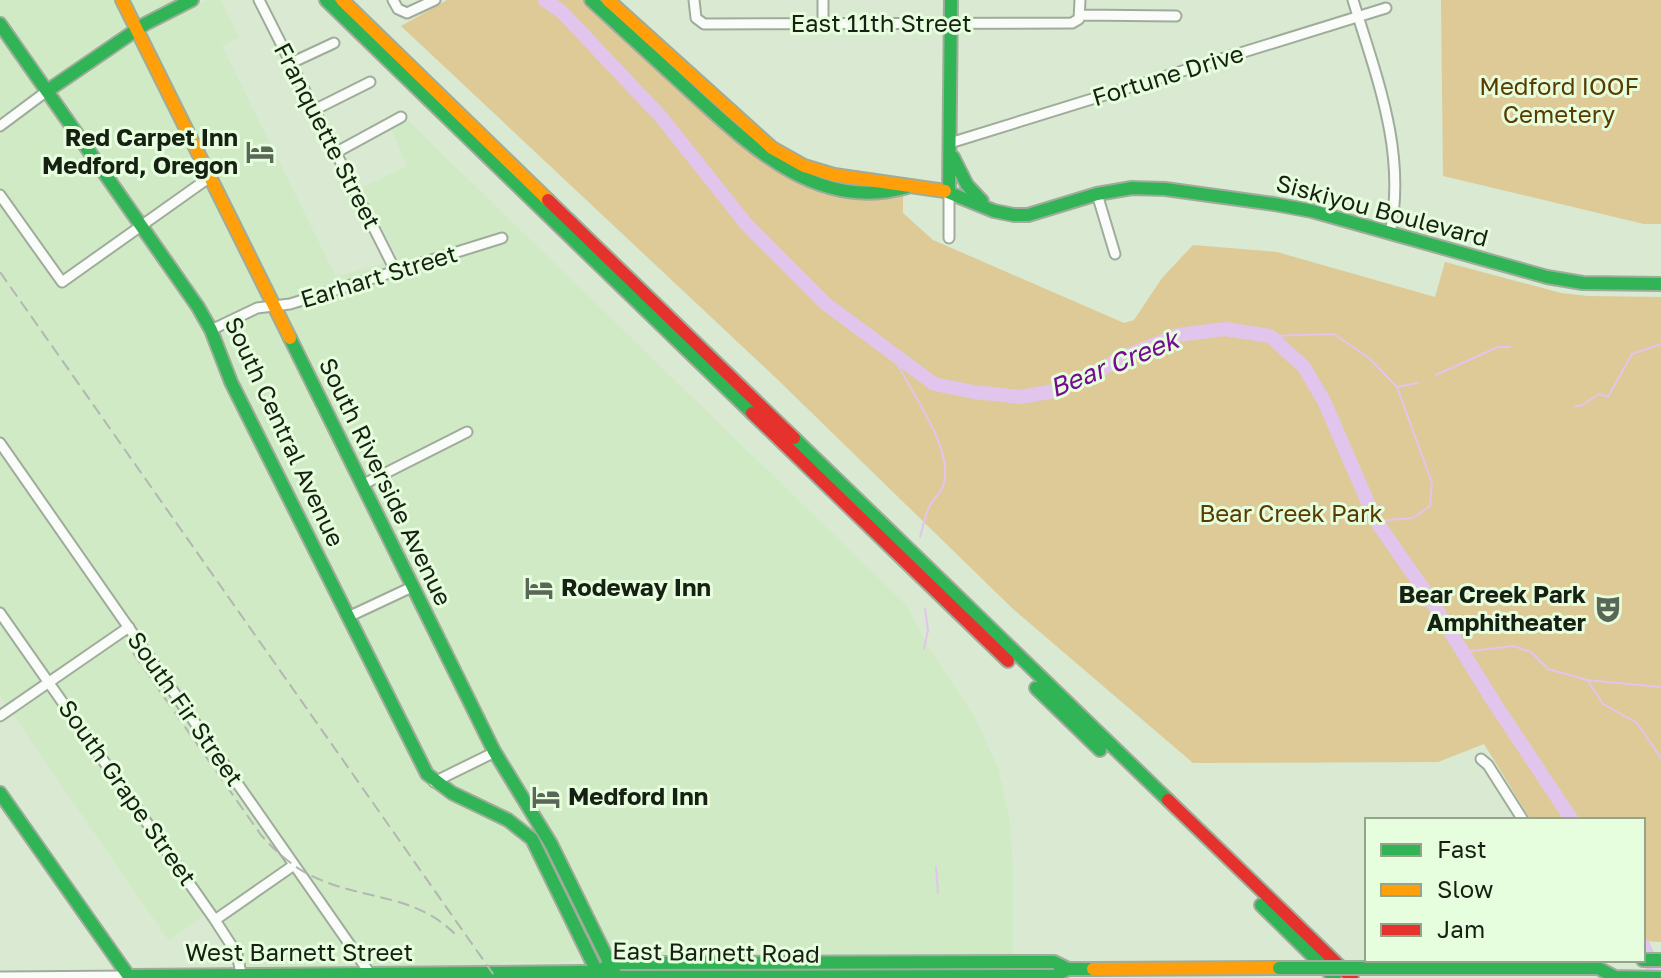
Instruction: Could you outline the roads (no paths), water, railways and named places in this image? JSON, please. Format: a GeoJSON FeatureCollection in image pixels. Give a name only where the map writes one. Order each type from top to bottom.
{"type":"FeatureCollection","features":[{"type":"Feature","properties":{"kind":"main road","name":"South Riverside Avenue"},"geometry":{"type":"LineString","coordinates":[[122,0],[495,752],[551,844],[617,977]]}},
{"type":"Feature","properties":{"kind":"main road"},"geometry":{"type":"LineString","coordinates":[[326,0],[1332,978]]}},
{"type":"Feature","properties":{"kind":"main road"},"geometry":{"type":"LineString","coordinates":[[342,0],[1355,978]]}},
{"type":"Feature","properties":{"kind":"main road","name":"Siskiyou Boulevard"},"geometry":{"type":"LineString","coordinates":[[591,0],[744,140],[780,166],[846,190],[893,193],[907,187]]}},
{"type":"Feature","properties":{"kind":"main road","name":"Siskiyou Boulevard"},"geometry":{"type":"LineString","coordinates":[[608,0],[763,140],[804,166],[834,175],[949,191],[994,211],[1014,215],[1028,215],[1097,194],[1150,188],[1224,197],[1302,209],[1556,279],[1592,284],[1661,284]]}},
{"type":"Feature","properties":{"kind":"main road"},"geometry":{"type":"LineString","coordinates":[[949,191],[951,0]]}},
{"type":"Feature","properties":{"kind":"main road"},"geometry":{"type":"LineString","coordinates":[[47,91],[137,29],[189,1]]}},
{"type":"Feature","properties":{"kind":"main road","name":"South Central Avenue"},"geometry":{"type":"LineString","coordinates":[[0,24],[194,299],[211,330],[231,382],[420,763],[434,782]]}},
{"type":"Feature","properties":{"kind":"main road"},"geometry":{"type":"LineString","coordinates":[[950,148],[967,185],[994,211]]}},
{"type":"Feature","properties":{"kind":"main road"},"geometry":{"type":"LineString","coordinates":[[434,782],[503,817],[532,839],[599,975]]}},
{"type":"Feature","properties":{"kind":"main road"},"geometry":{"type":"LineString","coordinates":[[503,817],[519,814],[518,788]]}},
{"type":"Feature","properties":{"kind":"main road"},"geometry":{"type":"LineString","coordinates":[[0,793],[130,977]]}},
{"type":"Feature","properties":{"kind":"main road"},"geometry":{"type":"LineString","coordinates":[[722,977],[722,972],[726,970],[760,969],[773,962]]}},
{"type":"Feature","properties":{"kind":"main road","name":"East Barnett Road"},"geometry":{"type":"LineString","coordinates":[[599,975],[610,964],[773,962],[1048,962],[1068,969],[1598,964]]}},
{"type":"Feature","properties":{"kind":"main road"},"geometry":{"type":"LineString","coordinates":[[1048,962],[1048,977]]}},
{"type":"Feature","properties":{"kind":"main road"},"geometry":{"type":"LineString","coordinates":[[1598,964],[1615,977],[1661,978]]}},
{"type":"Feature","properties":{"kind":"main road","name":"East Barnett Road"},"geometry":{"type":"LineString","coordinates":[[599,975],[1048,977],[1068,969]]}},
{"type":"Feature","properties":{"kind":"main road","name":"West Barnett Street"},"geometry":{"type":"LineString","coordinates":[[130,977],[599,975]]}},
{"type":"Feature","properties":{"kind":"street","name":"Franquette Street"},"geometry":{"type":"LineString","coordinates":[[259,0],[396,272]]}},
{"type":"Feature","properties":{"kind":"street"},"geometry":{"type":"LineString","coordinates":[[393,0],[398,9],[407,13],[435,0]]}},
{"type":"Feature","properties":{"kind":"street","name":"East 11th Street"},"geometry":{"type":"LineString","coordinates":[[694,0],[696,18],[704,24],[1059,24],[1072,23],[1080,15]]}},
{"type":"Feature","properties":{"kind":"street"},"geometry":{"type":"LineString","coordinates":[[823,0],[823,25]]}},
{"type":"Feature","properties":{"kind":"street"},"geometry":{"type":"LineString","coordinates":[[1080,0],[1080,15],[1176,16]]}},
{"type":"Feature","properties":{"kind":"street"},"geometry":{"type":"LineString","coordinates":[[1353,0],[1391,128],[1394,205],[1390,233]]}},
{"type":"Feature","properties":{"kind":"street","name":"Fortune Drive"},"geometry":{"type":"LineString","coordinates":[[950,148],[1386,8]]}},
{"type":"Feature","properties":{"kind":"street"},"geometry":{"type":"LineString","coordinates":[[291,63],[334,43]]}},
{"type":"Feature","properties":{"kind":"street"},"geometry":{"type":"LineString","coordinates":[[314,110],[370,82]]}},
{"type":"Feature","properties":{"kind":"street"},"geometry":{"type":"LineString","coordinates":[[0,126],[47,91]]}},
{"type":"Feature","properties":{"kind":"street"},"geometry":{"type":"LineString","coordinates":[[335,153],[401,117]]}},
{"type":"Feature","properties":{"kind":"street"},"geometry":{"type":"LineString","coordinates":[[0,195],[62,282],[210,177]]}},
{"type":"Feature","properties":{"kind":"street"},"geometry":{"type":"LineString","coordinates":[[949,191],[949,238]]}},
{"type":"Feature","properties":{"kind":"street"},"geometry":{"type":"LineString","coordinates":[[1097,194],[1115,254]]}},
{"type":"Feature","properties":{"kind":"street","name":"Earhart Street"},"geometry":{"type":"LineString","coordinates":[[211,330],[257,308],[290,304],[502,238]]}},
{"type":"Feature","properties":{"kind":"street"},"geometry":{"type":"LineString","coordinates":[[362,485],[467,432]]}},
{"type":"Feature","properties":{"kind":"street","name":"South Fir Street"},"geometry":{"type":"LineString","coordinates":[[0,443],[371,975]]}},
{"type":"Feature","properties":{"kind":"street"},"geometry":{"type":"LineString","coordinates":[[348,617],[412,587]]}},
{"type":"Feature","properties":{"kind":"street","name":"South Grape Street"},"geometry":{"type":"LineString","coordinates":[[0,613],[215,920],[237,954],[242,977]]}},
{"type":"Feature","properties":{"kind":"street"},"geometry":{"type":"LineString","coordinates":[[0,716],[129,627]]}},
{"type":"Feature","properties":{"kind":"street"},"geometry":{"type":"LineString","coordinates":[[434,782],[495,752]]}},
{"type":"Feature","properties":{"kind":"street"},"geometry":{"type":"LineString","coordinates":[[1481,759],[1522,818]]}},
{"type":"Feature","properties":{"kind":"street"},"geometry":{"type":"LineString","coordinates":[[215,920],[294,865]]}},
{"type":"Feature","properties":{"kind":"street","name":"West Barnett Street"},"geometry":{"type":"LineString","coordinates":[[0,977],[130,977]]}},
{"type":"Feature","properties":{"kind":"waterway","name":"Bear Creek"},"geometry":{"type":"LineString","coordinates":[[545,0],[562,12],[662,118],[746,224],[826,304],[934,384],[1020,397],[1060,390],[1128,355],[1178,335],[1225,329],[1270,336],[1304,367],[1324,401],[1376,521],[1427,594],[1571,818]]}},
{"type":"Feature","properties":{"kind":"waterway"},"geometry":{"type":"LineString","coordinates":[[1270,336],[1334,334],[1369,358],[1397,387],[1418,383]]}},
{"type":"Feature","properties":{"kind":"waterway"},"geometry":{"type":"LineString","coordinates":[[1575,406],[1581,406],[1599,394],[1608,397],[1632,354],[1661,344]]}},
{"type":"Feature","properties":{"kind":"waterway"},"geometry":{"type":"LineString","coordinates":[[1436,375],[1498,347],[1510,347]]}},
{"type":"Feature","properties":{"kind":"waterway"},"geometry":{"type":"LineString","coordinates":[[892,352],[928,418],[945,471],[942,489],[929,507],[920,537]]}},
{"type":"Feature","properties":{"kind":"waterway"},"geometry":{"type":"LineString","coordinates":[[1376,521],[1413,518],[1430,506],[1432,483],[1397,387]]}},
{"type":"Feature","properties":{"kind":"waterway"},"geometry":{"type":"LineString","coordinates":[[924,649],[928,630],[925,609]]}},
{"type":"Feature","properties":{"kind":"waterway"},"geometry":{"type":"LineString","coordinates":[[1463,652],[1513,646],[1531,652],[1548,669],[1587,680],[1661,687]]}},
{"type":"Feature","properties":{"kind":"waterway"},"geometry":{"type":"LineString","coordinates":[[1588,681],[1603,704],[1637,723],[1661,758]]}},
{"type":"Feature","properties":{"kind":"waterway"},"geometry":{"type":"LineString","coordinates":[[936,867],[938,893]]}},
{"type":"Feature","properties":{"kind":"waterway","name":"Bear Creek"},"geometry":{"type":"LineString","coordinates":[[1645,950],[1657,978]]}},
{"type":"Feature","properties":{"kind":"railway"},"geometry":{"type":"LineString","coordinates":[[0,272],[496,978]]}},
{"type":"Feature","properties":{"kind":"railway"},"geometry":{"type":"LineString","coordinates":[[133,653],[261,835],[281,855],[321,880],[426,913],[458,937]]}},
{"type":"Feature","properties":{"kind":"place","name":"Red Carpet Inn Medford, Oregon"},"geometry":{"type":"Point","coordinates":[260,152]}},
{"type":"Feature","properties":{"kind":"place","name":"Rodeway Inn"},"geometry":{"type":"Point","coordinates":[539,588]}},
{"type":"Feature","properties":{"kind":"place","name":"Bear Creek Park Amphitheater"},"geometry":{"type":"Point","coordinates":[1608,609]}},
{"type":"Feature","properties":{"kind":"place","name":"Medford Inn"},"geometry":{"type":"Point","coordinates":[546,797]}},
{"type":"Feature","properties":{"kind":"park label","name":"Medford IOOF Cemetery"},"geometry":{"type":"Point","coordinates":[1559,101]}},
{"type":"Feature","properties":{"kind":"park label","name":"Bear Creek Park"},"geometry":{"type":"Point","coordinates":[1291,514]}}]}
